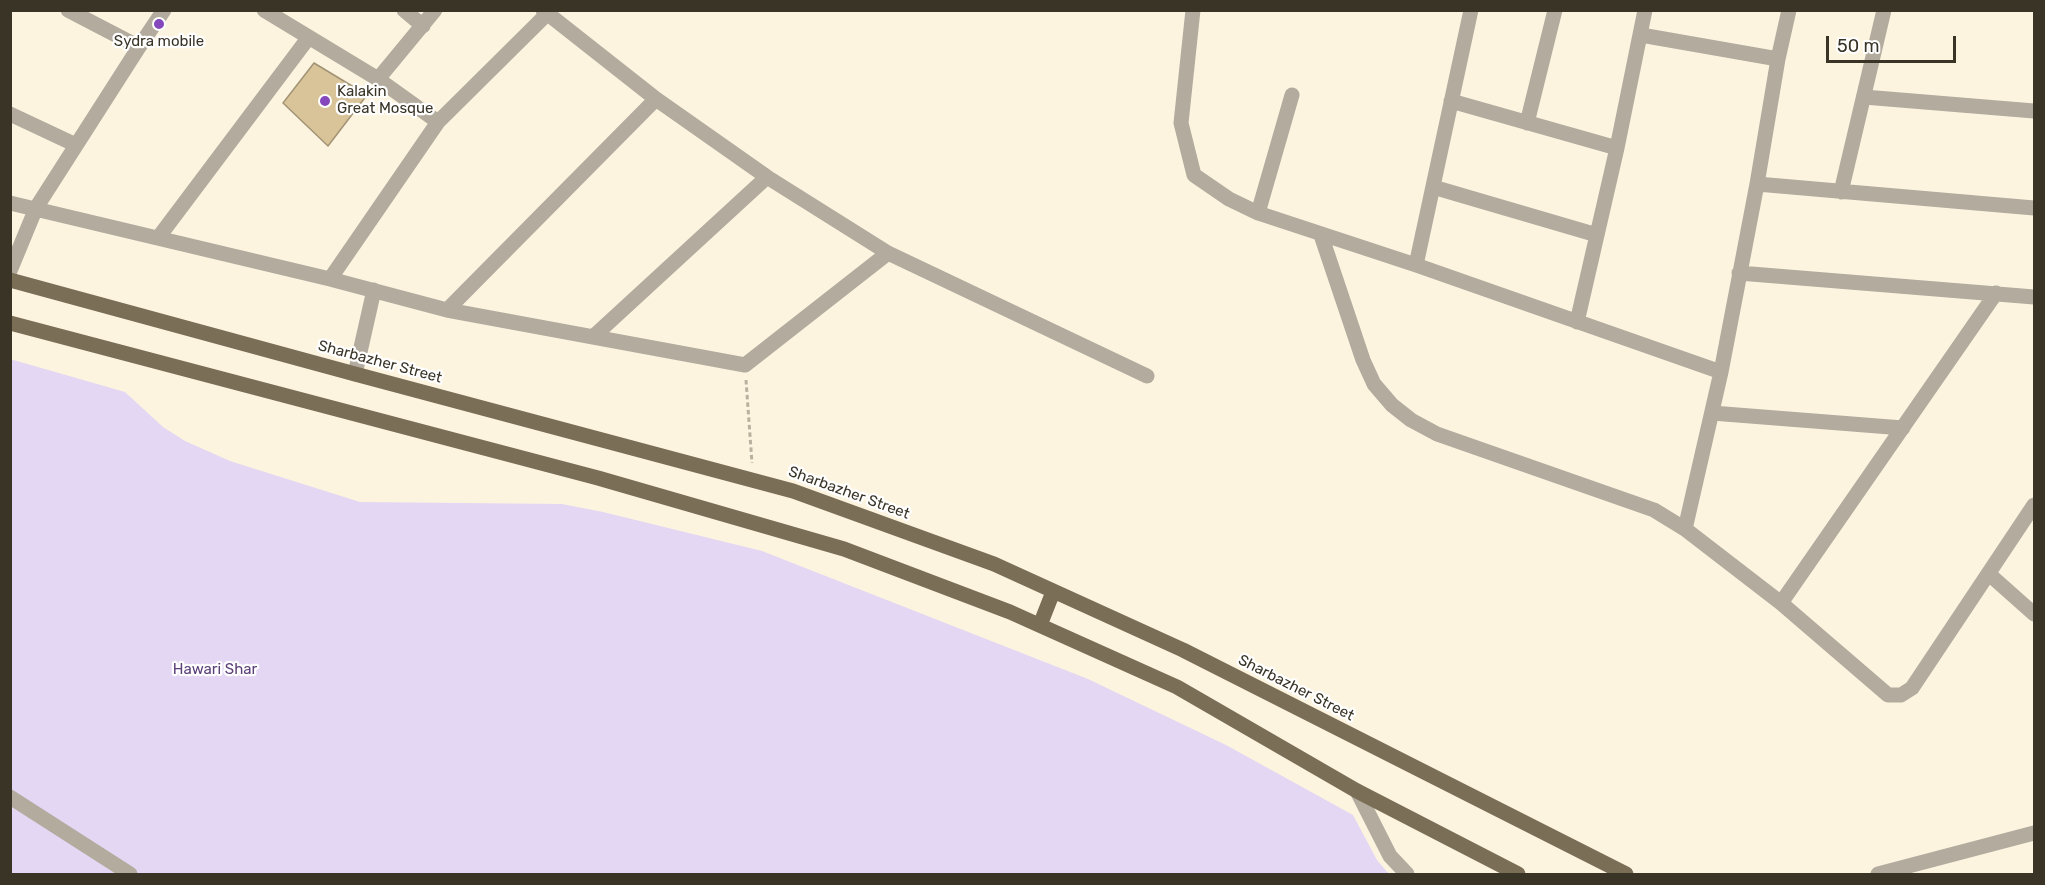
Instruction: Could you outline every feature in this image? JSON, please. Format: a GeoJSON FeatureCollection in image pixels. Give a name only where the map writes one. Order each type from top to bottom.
{"type":"FeatureCollection","features":[{"type":"Feature","properties":{"kind":"main road","name":"Sharbazher Street"},"geometry":{"type":"LineString","coordinates":[[10,280],[793,490],[994,564],[1183,650],[1626,874]]}},
{"type":"Feature","properties":{"kind":"main road"},"geometry":{"type":"LineString","coordinates":[[10,323],[598,478],[843,549],[1010,612],[1177,687],[1357,791],[1518,874]]}},
{"type":"Feature","properties":{"kind":"main road"},"geometry":{"type":"LineString","coordinates":[[1040,625],[1053,592]]}},
{"type":"Feature","properties":{"kind":"street"},"geometry":{"type":"LineString","coordinates":[[68,10],[139,47]]}},
{"type":"Feature","properties":{"kind":"street"},"geometry":{"type":"LineString","coordinates":[[10,271],[36,208],[164,10]]}},
{"type":"Feature","properties":{"kind":"street"},"geometry":{"type":"LineString","coordinates":[[264,10],[378,79],[438,122]]}},
{"type":"Feature","properties":{"kind":"street"},"geometry":{"type":"LineString","coordinates":[[404,10],[423,26]]}},
{"type":"Feature","properties":{"kind":"street"},"geometry":{"type":"LineString","coordinates":[[378,79],[435,10]]}},
{"type":"Feature","properties":{"kind":"street"},"geometry":{"type":"LineString","coordinates":[[1193,10],[1181,123],[1194,175],[1229,199],[1258,213],[1416,265],[1720,372]]}},
{"type":"Feature","properties":{"kind":"street"},"geometry":{"type":"LineString","coordinates":[[1416,265],[1471,10]]}},
{"type":"Feature","properties":{"kind":"street"},"geometry":{"type":"LineString","coordinates":[[1527,123],[1555,10]]}},
{"type":"Feature","properties":{"kind":"street"},"geometry":{"type":"LineString","coordinates":[[1577,322],[1617,148],[1645,10]]}},
{"type":"Feature","properties":{"kind":"street"},"geometry":{"type":"LineString","coordinates":[[1685,530],[1712,413],[1757,184],[1778,59],[1790,10]]}},
{"type":"Feature","properties":{"kind":"street"},"geometry":{"type":"LineString","coordinates":[[1841,192],[1884,10]]}},
{"type":"Feature","properties":{"kind":"street"},"geometry":{"type":"LineString","coordinates":[[330,279],[438,122],[545,12],[656,99],[767,177],[888,253],[1147,376]]}},
{"type":"Feature","properties":{"kind":"street"},"geometry":{"type":"LineString","coordinates":[[1641,35],[1778,59]]}},
{"type":"Feature","properties":{"kind":"street"},"geometry":{"type":"LineString","coordinates":[[158,238],[309,37]]}},
{"type":"Feature","properties":{"kind":"street"},"geometry":{"type":"LineString","coordinates":[[1258,213],[1292,95]]}},
{"type":"Feature","properties":{"kind":"street"},"geometry":{"type":"LineString","coordinates":[[1864,97],[2034,111]]}},
{"type":"Feature","properties":{"kind":"street"},"geometry":{"type":"LineString","coordinates":[[447,310],[656,99]]}},
{"type":"Feature","properties":{"kind":"street"},"geometry":{"type":"LineString","coordinates":[[1451,101],[1617,148]]}},
{"type":"Feature","properties":{"kind":"street"},"geometry":{"type":"LineString","coordinates":[[10,114],[76,145]]}},
{"type":"Feature","properties":{"kind":"street"},"geometry":{"type":"LineString","coordinates":[[594,336],[767,177]]}},
{"type":"Feature","properties":{"kind":"street"},"geometry":{"type":"LineString","coordinates":[[1757,184],[2034,208]]}},
{"type":"Feature","properties":{"kind":"street"},"geometry":{"type":"LineString","coordinates":[[1433,187],[1597,235]]}},
{"type":"Feature","properties":{"kind":"street"},"geometry":{"type":"LineString","coordinates":[[10,203],[330,279],[447,310],[745,365],[888,253]]}},
{"type":"Feature","properties":{"kind":"street"},"geometry":{"type":"LineString","coordinates":[[1321,235],[1363,360],[1374,384],[1392,405],[1411,420],[1437,434],[1654,510],[1685,530],[1781,603],[1888,695],[1901,695],[1912,688],[2034,505]]}},
{"type":"Feature","properties":{"kind":"street"},"geometry":{"type":"LineString","coordinates":[[1738,273],[2034,297]]}},
{"type":"Feature","properties":{"kind":"street"},"geometry":{"type":"LineString","coordinates":[[355,374],[374,290]]}},
{"type":"Feature","properties":{"kind":"street"},"geometry":{"type":"LineString","coordinates":[[1781,603],[1996,293]]}},
{"type":"Feature","properties":{"kind":"street"},"geometry":{"type":"LineString","coordinates":[[1712,413],[1903,428]]}},
{"type":"Feature","properties":{"kind":"street"},"geometry":{"type":"LineString","coordinates":[[1989,574],[2034,614]]}},
{"type":"Feature","properties":{"kind":"street"},"geometry":{"type":"LineString","coordinates":[[1357,791],[1390,856],[1407,874]]}},
{"type":"Feature","properties":{"kind":"street"},"geometry":{"type":"LineString","coordinates":[[10,797],[130,874]]}},
{"type":"Feature","properties":{"kind":"street"},"geometry":{"type":"LineString","coordinates":[[1878,874],[2034,833]]}},
{"type":"Feature","properties":{"kind":"path"},"geometry":{"type":"LineString","coordinates":[[745,365],[753,480]]}},
{"type":"Feature","properties":{"kind":"green space","name":"Hawari Shar"},"geometry":{"type":"Polygon","coordinates":[[[10,359],[125,392],[163,427],[185,441],[230,461],[360,502],[562,504],[762,551],[1088,679],[1226,745],[1353,815],[1377,860],[1389,874],[11,874],[10,359]]]}},
{"type":"Feature","properties":{"kind":"building"},"geometry":{"type":"Polygon","coordinates":[[[314,63],[367,95],[328,146],[283,103],[314,63]]]}},
{"type":"Feature","properties":{"kind":"place","name":"Sydra mobile"},"geometry":{"type":"Point","coordinates":[159,24]}},
{"type":"Feature","properties":{"kind":"place","name":"Kalakin Great Mosque"},"geometry":{"type":"Point","coordinates":[325,101]}}]}
